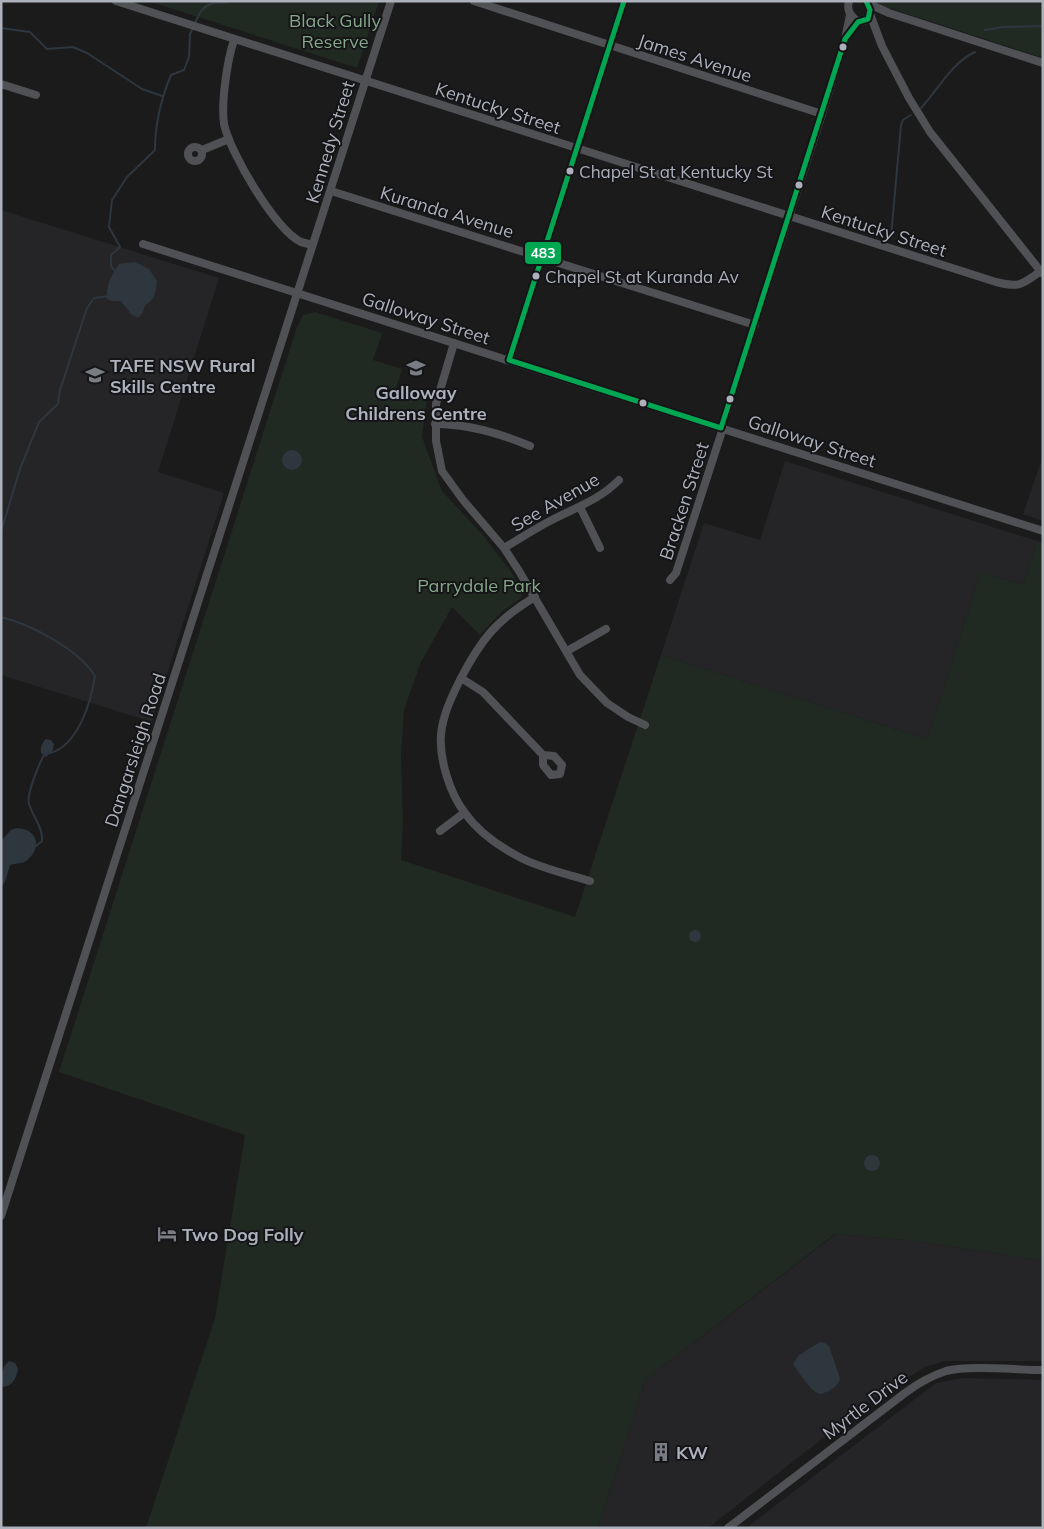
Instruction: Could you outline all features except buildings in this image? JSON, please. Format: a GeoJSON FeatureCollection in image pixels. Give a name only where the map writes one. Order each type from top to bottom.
{"type":"FeatureCollection","features":[{"type":"Feature","properties":{"kind":"street","name":"Kentucky Street"},"geometry":{"type":"LineString","coordinates":[[116,1],[1009,285],[1022,285],[1042,272]]}},
{"type":"Feature","properties":{"kind":"street","name":"Kennedy Street"},"geometry":{"type":"LineString","coordinates":[[298,293],[391,1]]}},
{"type":"Feature","properties":{"kind":"street","name":"James Avenue"},"geometry":{"type":"LineString","coordinates":[[474,1],[822,114]]}},
{"type":"Feature","properties":{"kind":"street"},"geometry":{"type":"LineString","coordinates":[[509,360],[624,1]]}},
{"type":"Feature","properties":{"kind":"street"},"geometry":{"type":"LineString","coordinates":[[840,1],[848,4],[850,15],[861,21],[882,46]]}},
{"type":"Feature","properties":{"kind":"street"},"geometry":{"type":"LineString","coordinates":[[868,7],[1043,63]]}},
{"type":"Feature","properties":{"kind":"street"},"geometry":{"type":"LineString","coordinates":[[845,39],[861,21],[868,7]]}},
{"type":"Feature","properties":{"kind":"street"},"geometry":{"type":"LineString","coordinates":[[868,7],[882,46],[908,98],[930,132],[1042,272]]}},
{"type":"Feature","properties":{"kind":"street","name":"Bracken Street"},"geometry":{"type":"LineString","coordinates":[[670,580],[676,574],[822,114],[845,39],[850,15]]}},
{"type":"Feature","properties":{"kind":"street"},"geometry":{"type":"LineString","coordinates":[[234,40],[224,101],[224,124],[248,180],[282,225],[301,242],[312,245]]}},
{"type":"Feature","properties":{"kind":"street"},"geometry":{"type":"LineString","coordinates":[[1,84],[36,95]]}},
{"type":"Feature","properties":{"kind":"street"},"geometry":{"type":"LineString","coordinates":[[202,150],[230,139]]}},
{"type":"Feature","properties":{"kind":"street","name":"Kuranda Avenue"},"geometry":{"type":"LineString","coordinates":[[331,191],[754,325]]}},
{"type":"Feature","properties":{"kind":"street","name":"Galloway Street"},"geometry":{"type":"LineString","coordinates":[[143,244],[1043,531]]}},
{"type":"Feature","properties":{"kind":"street","name":"Dangarsleigh Road"},"geometry":{"type":"LineString","coordinates":[[1,1216],[298,293]]}},
{"type":"Feature","properties":{"kind":"street"},"geometry":{"type":"LineString","coordinates":[[454,343],[436,404],[436,440],[442,472],[504,548],[580,675],[607,703],[628,718],[645,725]]}},
{"type":"Feature","properties":{"kind":"street"},"geometry":{"type":"LineString","coordinates":[[435,424],[482,428],[530,446]]}},
{"type":"Feature","properties":{"kind":"street","name":"See Avenue"},"geometry":{"type":"LineString","coordinates":[[504,548],[549,521],[580,507],[608,491],[619,480]]}},
{"type":"Feature","properties":{"kind":"street"},"geometry":{"type":"LineString","coordinates":[[580,507],[600,548]]}},
{"type":"Feature","properties":{"kind":"street"},"geometry":{"type":"LineString","coordinates":[[535,597],[503,618],[474,653],[447,708],[441,749],[447,776],[464,813],[497,844],[522,859],[590,881]]}},
{"type":"Feature","properties":{"kind":"street"},"geometry":{"type":"LineString","coordinates":[[567,651],[606,629]]}},
{"type":"Feature","properties":{"kind":"street"},"geometry":{"type":"LineString","coordinates":[[461,678],[483,692],[543,755]]}},
{"type":"Feature","properties":{"kind":"street"},"geometry":{"type":"LineString","coordinates":[[440,831],[464,813]]}},
{"type":"Feature","properties":{"kind":"street","name":"Myrtle Drive"},"geometry":{"type":"LineString","coordinates":[[728,1528],[904,1393],[930,1378],[952,1370],[1043,1370]]}},
{"type":"Feature","properties":{"kind":"shaded area","name":"TAFE NSW Rural Skills Centre"},"geometry":{"type":"Polygon","coordinates":[[[1,210],[219,278],[158,472],[224,493],[152,722],[1,675],[1,210]]]}},
{"type":"Feature","properties":{"kind":"shaded area"},"geometry":{"type":"Polygon","coordinates":[[[135,262],[149,269],[157,281],[153,298],[145,305],[143,312],[138,318],[131,314],[121,301],[107,299],[107,289],[119,264],[135,262]]]}},
{"type":"Feature","properties":{"kind":"shaded area"},"geometry":{"type":"Polygon","coordinates":[[[292,450],[299,453],[302,460],[299,467],[292,470],[285,467],[282,460],[285,453],[292,450]]]}},
{"type":"Feature","properties":{"kind":"shaded area"},"geometry":{"type":"Polygon","coordinates":[[[1043,456],[1043,521],[1023,514],[1043,456]]]}},
{"type":"Feature","properties":{"kind":"shaded area"},"geometry":{"type":"Polygon","coordinates":[[[785,461],[1037,541],[1023,585],[981,572],[927,739],[661,655],[704,523],[760,540],[785,461]]]}},
{"type":"Feature","properties":{"kind":"shaded area"},"geometry":{"type":"Polygon","coordinates":[[[46,739],[51,740],[54,744],[53,750],[46,757],[41,751],[43,742],[46,739]]]}},
{"type":"Feature","properties":{"kind":"shaded area"},"geometry":{"type":"Polygon","coordinates":[[[17,828],[24,829],[34,835],[36,840],[35,850],[26,861],[10,865],[5,882],[1,887],[1,841],[11,830],[17,828]]]}},
{"type":"Feature","properties":{"kind":"shaded area"},"geometry":{"type":"Polygon","coordinates":[[[693,930],[697,930],[701,936],[697,942],[693,942],[689,938],[689,934],[693,930]]]}},
{"type":"Feature","properties":{"kind":"shaded area"},"geometry":{"type":"Polygon","coordinates":[[[872,1155],[880,1163],[872,1171],[864,1163],[872,1155]]]}},
{"type":"Feature","properties":{"kind":"shaded area"},"geometry":{"type":"Polygon","coordinates":[[[836,1234],[909,1240],[1043,1261],[1043,1361],[945,1361],[925,1367],[872,1400],[708,1528],[598,1528],[645,1380],[836,1234]]]}},
{"type":"Feature","properties":{"kind":"shaded area"},"geometry":{"type":"Polygon","coordinates":[[[820,1342],[829,1346],[840,1379],[829,1391],[821,1394],[817,1393],[810,1386],[793,1364],[799,1355],[820,1342]]]}},
{"type":"Feature","properties":{"kind":"shaded area"},"geometry":{"type":"Polygon","coordinates":[[[9,1361],[15,1363],[18,1368],[12,1383],[3,1387],[2,1373],[9,1361]]]}},
{"type":"Feature","properties":{"kind":"shaded area"},"geometry":{"type":"Polygon","coordinates":[[[964,1378],[1043,1380],[1043,1528],[746,1528],[936,1383],[964,1378]]]}},
{"type":"Feature","properties":{"kind":"green space","name":"Black Gully Reserve"},"geometry":{"type":"Polygon","coordinates":[[[148,1],[379,1],[357,68],[148,1]]]}},
{"type":"Feature","properties":{"kind":"green space"},"geometry":{"type":"Polygon","coordinates":[[[1043,1],[1043,58],[871,2],[1043,1]]]}},
{"type":"Feature","properties":{"kind":"green space","name":"Parrydale Park"},"geometry":{"type":"Polygon","coordinates":[[[315,312],[382,333],[373,360],[402,369],[396,388],[427,398],[422,437],[442,491],[482,534],[510,570],[523,592],[520,599],[502,611],[480,635],[452,607],[421,662],[404,710],[401,756],[403,819],[401,860],[575,917],[661,655],[927,739],[981,572],[1023,585],[1037,541],[1043,543],[1043,1261],[909,1240],[835,1234],[645,1380],[598,1528],[146,1528],[215,1318],[245,1135],[59,1072],[297,327],[303,315],[315,312]]]}},
{"type":"Feature","properties":{"kind":"waterway"},"geometry":{"type":"LineString","coordinates":[[195,23],[200,13],[207,6],[214,3],[231,1]]}},
{"type":"Feature","properties":{"kind":"waterway"},"geometry":{"type":"LineString","coordinates":[[985,30],[1003,27],[1043,26]]}},
{"type":"Feature","properties":{"kind":"waterway"},"geometry":{"type":"LineString","coordinates":[[1,28],[30,32],[47,49],[73,47],[87,53],[142,89],[162,96]]}},
{"type":"Feature","properties":{"kind":"waterway"},"geometry":{"type":"LineString","coordinates":[[116,272],[111,266],[111,255],[120,247],[109,227],[112,200],[127,177],[155,150],[157,121],[164,93],[171,75],[184,70],[189,57],[190,34],[193,28]]}},
{"type":"Feature","properties":{"kind":"waterway"},"geometry":{"type":"LineString","coordinates":[[921,108],[952,70],[975,52]]}},
{"type":"Feature","properties":{"kind":"waterway"},"geometry":{"type":"LineString","coordinates":[[891,237],[901,125],[903,120],[911,115]]}},
{"type":"Feature","properties":{"kind":"waterway"},"geometry":{"type":"LineString","coordinates":[[1,532],[20,469],[39,422],[58,404],[60,390],[87,308],[94,298],[109,296]]}},
{"type":"Feature","properties":{"kind":"waterway"},"geometry":{"type":"LineString","coordinates":[[1,617],[53,639],[78,657],[95,676],[90,698],[81,722],[68,742],[60,749],[50,753]]}},
{"type":"Feature","properties":{"kind":"waterway"},"geometry":{"type":"LineString","coordinates":[[36,846],[42,841],[42,836],[29,804],[29,794],[44,755]]}},
{"type":"Feature","properties":{"kind":"transit line","name":"483"},"geometry":{"type":"LineString","coordinates":[[624,1],[509,360],[721,428],[845,39],[858,22],[868,19],[870,10],[866,1]]}},
{"type":"Feature","properties":{"kind":"place","name":"Chapel St at Kentucky St"},"geometry":{"type":"Point","coordinates":[570,171]}},
{"type":"Feature","properties":{"kind":"place","name":"Chapel St at Kuranda Av"},"geometry":{"type":"Point","coordinates":[536,276]}},
{"type":"Feature","properties":{"kind":"place","name":"Galloway Childrens Centre"},"geometry":{"type":"Point","coordinates":[416,368]}},
{"type":"Feature","properties":{"kind":"place","name":"TAFE NSW Rural Skills Centre"},"geometry":{"type":"Point","coordinates":[95,375]}},
{"type":"Feature","properties":{"kind":"place","name":"Two Dog Folly"},"geometry":{"type":"Point","coordinates":[167,1234]}},
{"type":"Feature","properties":{"kind":"place","name":"KW"},"geometry":{"type":"Point","coordinates":[661,1452]}}]}
